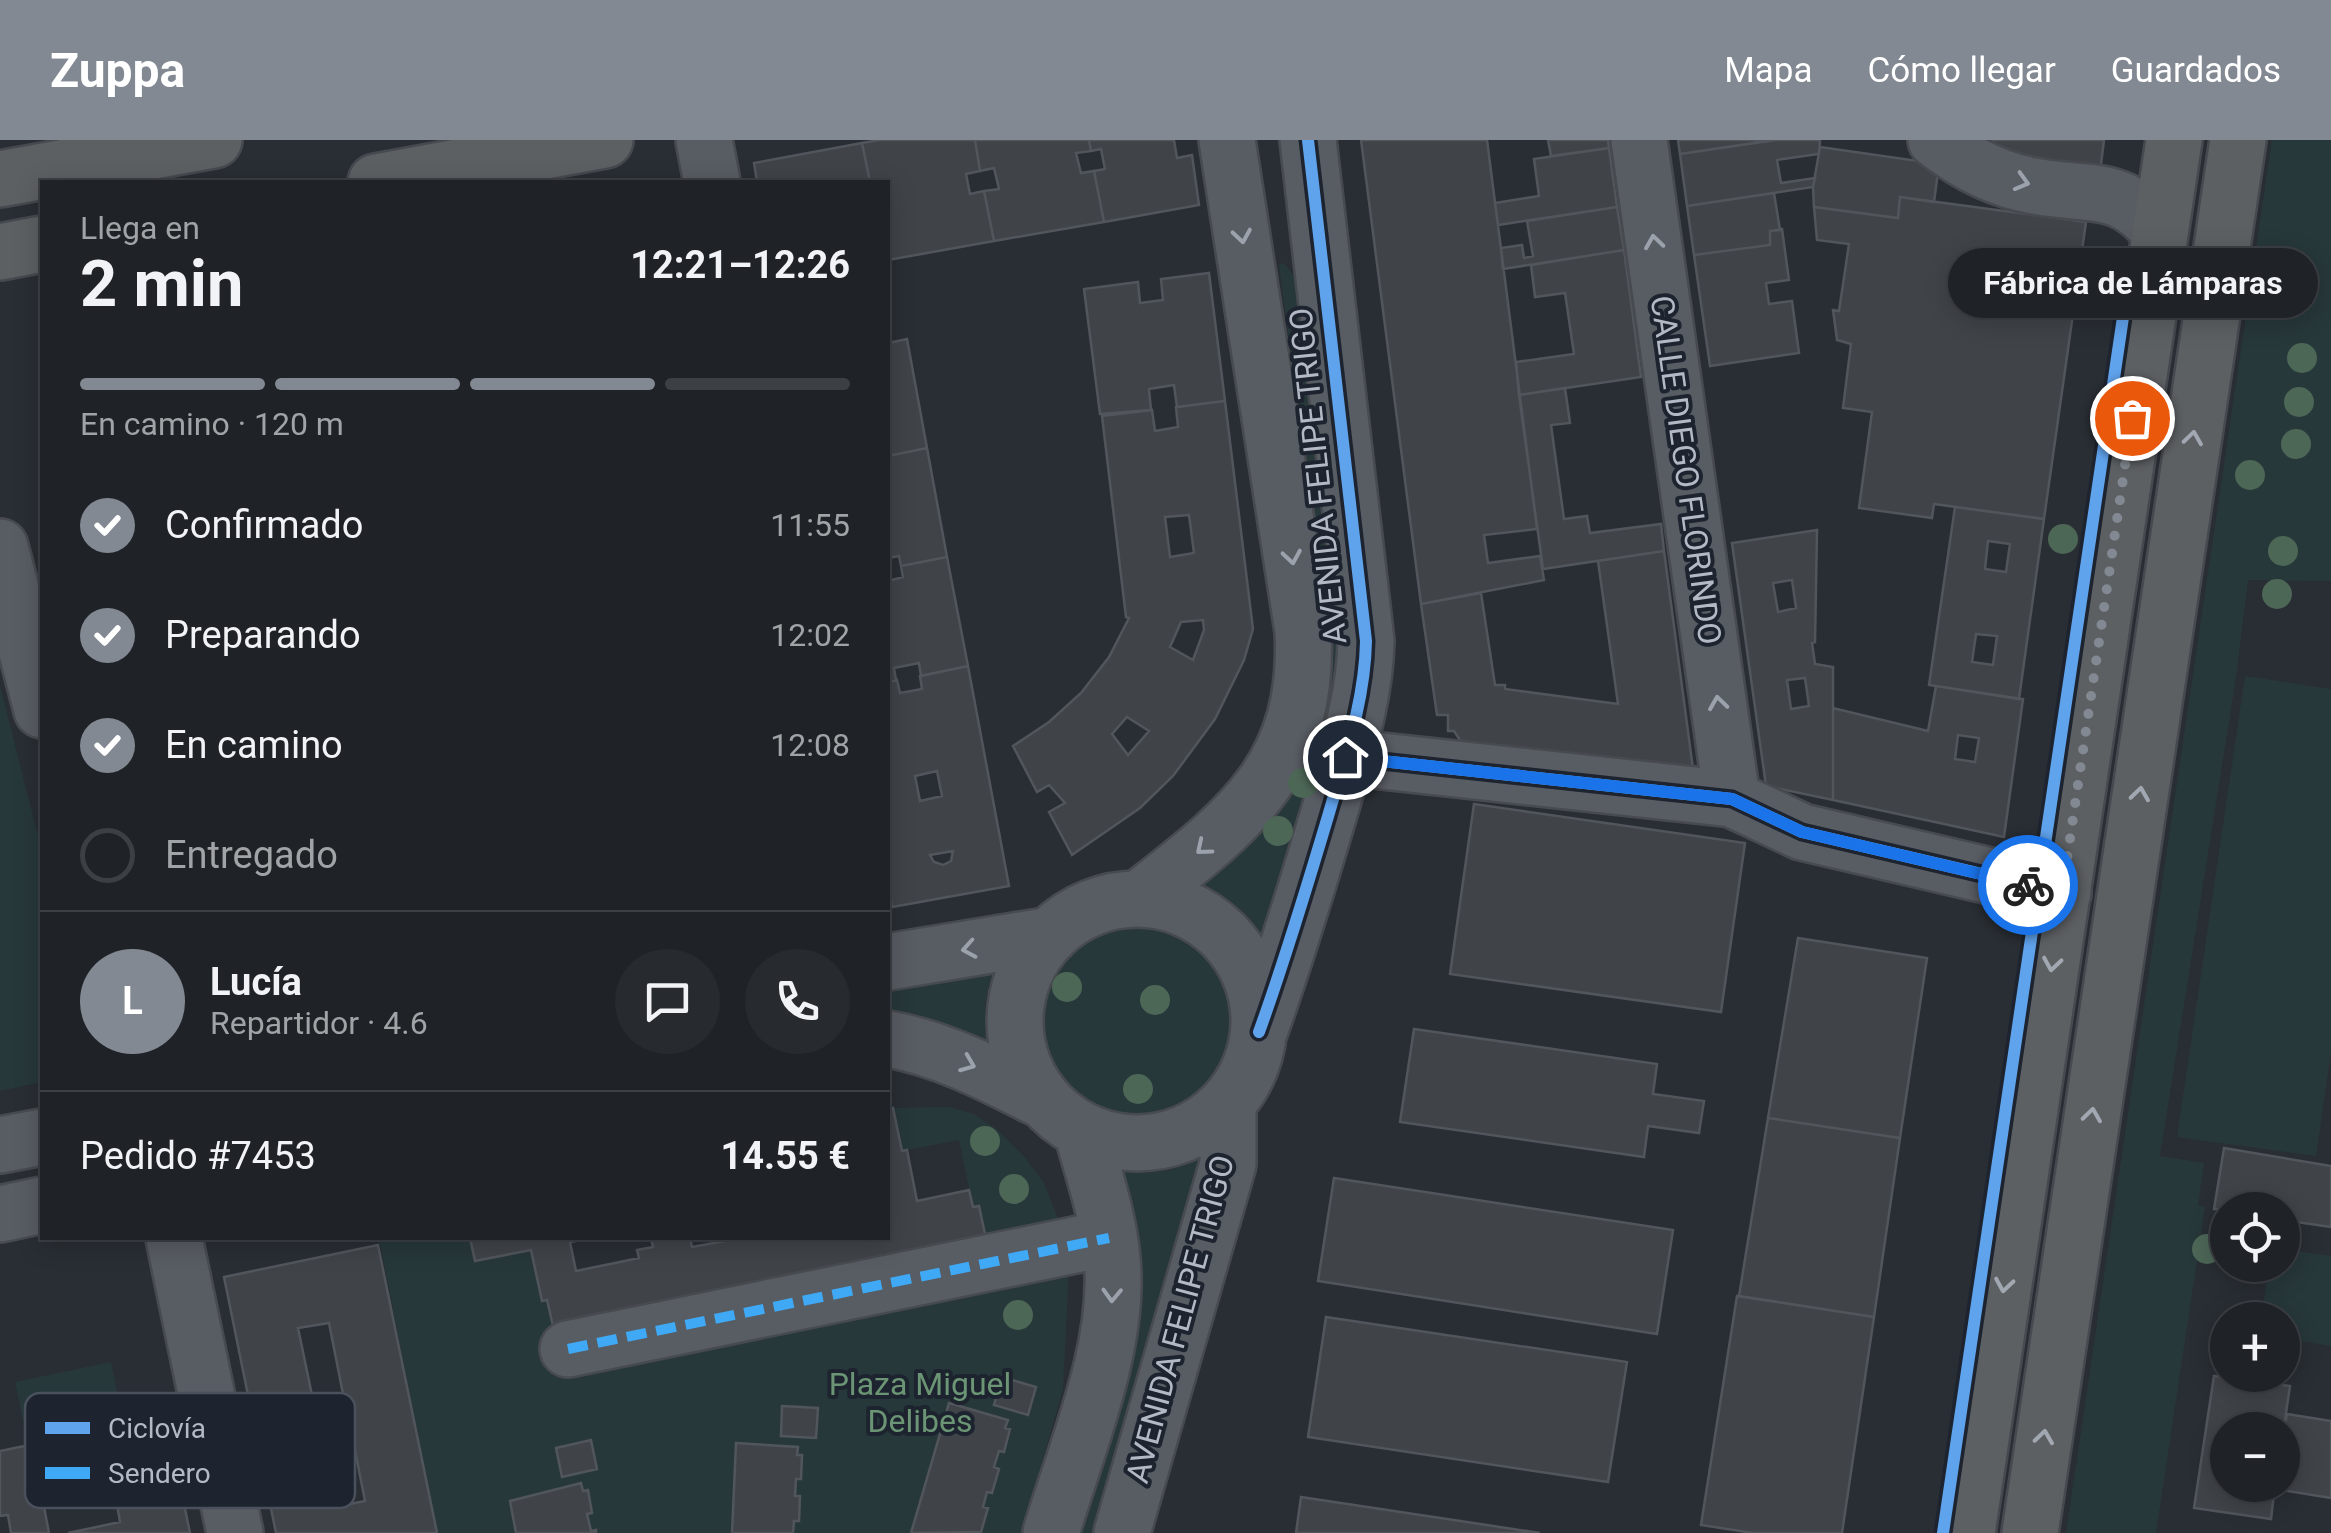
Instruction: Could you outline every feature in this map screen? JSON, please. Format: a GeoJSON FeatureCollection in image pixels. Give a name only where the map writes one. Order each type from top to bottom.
{"type":"FeatureCollection","features":[{"type":"Feature","properties":{"kind":"highway"},"geometry":{"type":"LineString","coordinates":[[0,180],[214,140]]}},
{"type":"Feature","properties":{"kind":"highway"},"geometry":{"type":"LineString","coordinates":[[387,180],[606,140]]}},
{"type":"Feature","properties":{"kind":"highway"},"geometry":{"type":"LineString","coordinates":[[2030,1533],[2238,140]]}},
{"type":"Feature","properties":{"kind":"highway"},"geometry":{"type":"LineString","coordinates":[[1966,1533],[2160,232],[2169,146]]}},
{"type":"Feature","properties":{"kind":"highway"},"geometry":{"type":"LineString","coordinates":[[0,252],[40,244]]}},
{"type":"Feature","properties":{"kind":"street"},"geometry":{"type":"LineString","coordinates":[[704,140],[712,180]]}},
{"type":"Feature","properties":{"kind":"street","name":"AVENIDA FELIPE TRIGO"},"geometry":{"type":"LineString","coordinates":[[1139,899],[1201,850],[1256,798],[1286,750],[1304,673],[1303,631],[1227,140]]}},
{"type":"Feature","properties":{"kind":"street","name":"AVENIDA FELIPE TRIGO"},"geometry":{"type":"LineString","coordinates":[[1258,1032],[1284,964],[1345,757],[1366,670],[1366,642],[1308,140]]}},
{"type":"Feature","properties":{"kind":"street","name":"CALLE DIEGO FLORINDO"},"geometry":{"type":"LineString","coordinates":[[1640,140],[1732,799]]}},
{"type":"Feature","properties":{"kind":"street"},"geometry":{"type":"LineString","coordinates":[[1936,140],[1974,164],[2031,186],[2121,197],[2143,211],[2160,232]]}},
{"type":"Feature","properties":{"kind":"street"},"geometry":{"type":"LineString","coordinates":[[0,547],[35,649],[40,693]]}},
{"type":"Feature","properties":{"kind":"street"},"geometry":{"type":"LineString","coordinates":[[1345,757],[1732,799],[1802,832],[2062,893]]}},
{"type":"Feature","properties":{"kind":"street"},"geometry":{"type":"LineString","coordinates":[[890,1039],[924,1046],[985,1071],[1063,1116],[1124,1143],[1165,1140],[1200,1125],[1228,1103],[1248,1072],[1258,1032],[1257,997],[1246,965],[1228,938],[1204,918],[1177,905],[1139,899],[1093,906],[1070,918],[1032,958],[1021,982],[1014,1022],[1022,1062],[1063,1116]]}},
{"type":"Feature","properties":{"kind":"street"},"geometry":{"type":"LineString","coordinates":[[890,962],[1051,935]]}},
{"type":"Feature","properties":{"kind":"street","name":"AVENIDA FELIPE TRIGO"},"geometry":{"type":"LineString","coordinates":[[1122,1533],[1228,1164],[1228,1103]]}},
{"type":"Feature","properties":{"kind":"street","name":"AVENIDA FELIPE TRIGO"},"geometry":{"type":"LineString","coordinates":[[1051,1533],[1109,1339],[1113,1295],[1108,1238],[1063,1116]]}},
{"type":"Feature","properties":{"kind":"street"},"geometry":{"type":"LineString","coordinates":[[0,1146],[40,1137]]}},
{"type":"Feature","properties":{"kind":"street"},"geometry":{"type":"LineString","coordinates":[[568,1349],[1108,1238]]}},
{"type":"Feature","properties":{"kind":"street"},"geometry":{"type":"LineString","coordinates":[[174,1240],[207,1393]]}},
{"type":"Feature","properties":{"kind":"street"},"geometry":{"type":"LineString","coordinates":[[231,1508],[236,1533]]}},
{"type":"Feature","properties":{"kind":"green space"},"geometry":{"type":"Polygon","coordinates":[[[2272,140],[2331,140],[2331,581],[2248,580],[2160,1156],[2204,1163],[2198,1205],[2205,1207],[2156,1533],[2066,1533],[2272,140]]]}},
{"type":"Feature","properties":{"kind":"green space"},"geometry":{"type":"Polygon","coordinates":[[[1284,263],[1306,292],[1347,647],[1266,944],[1231,905],[1186,880],[1325,624],[1279,264],[1284,263]]]}},
{"type":"Feature","properties":{"kind":"green space"},"geometry":{"type":"Polygon","coordinates":[[[2245,676],[2331,689],[2331,1052],[2316,1156],[2177,1137],[2245,676]]]}},
{"type":"Feature","properties":{"kind":"green space"},"geometry":{"type":"Polygon","coordinates":[[[0,686],[40,843],[40,1082],[0,1091],[0,686]]]}},
{"type":"Feature","properties":{"kind":"green space"},"geometry":{"type":"Polygon","coordinates":[[[1135,924],[1173,932],[1205,953],[1226,985],[1234,1023],[1226,1061],[1205,1093],[1173,1114],[1135,1122],[1097,1114],[1065,1093],[1044,1061],[1036,1023],[1044,985],[1065,953],[1097,932],[1135,924]]]}},
{"type":"Feature","properties":{"kind":"green space"},"geometry":{"type":"Polygon","coordinates":[[[992,971],[985,1004],[988,1047],[890,1019],[890,983],[992,971]]]}},
{"type":"Feature","properties":{"kind":"green space","name":"Plaza Miguel Delibes"},"geometry":{"type":"Polygon","coordinates":[[[950,1107],[974,1114],[1023,1155],[1044,1183],[1070,1248],[1063,1389],[1022,1533],[437,1533],[379,1240],[471,1240],[476,1261],[531,1250],[542,1301],[547,1300],[557,1342],[988,1253],[973,1207],[959,1140],[902,1151],[893,1108],[950,1107]]]}},
{"type":"Feature","properties":{"kind":"green space"},"geometry":{"type":"Polygon","coordinates":[[[1207,1155],[1098,1533],[1072,1533],[1104,1166],[1156,1172],[1207,1155]]]}},
{"type":"Feature","properties":{"kind":"green space"},"geometry":{"type":"Polygon","coordinates":[[[2300,1251],[2331,1256],[2331,1346],[2300,1341],[2300,1302],[2264,1302],[2267,1282],[2300,1282],[2300,1251]]]}},
{"type":"Feature","properties":{"kind":"green space"},"geometry":{"type":"Polygon","coordinates":[[[111,1362],[117,1393],[25,1393],[25,1430],[15,1382],[111,1362]]]}},
{"type":"Feature","properties":{"kind":"building"},"geometry":{"type":"Polygon","coordinates":[[[975,140],[980,171],[966,174],[970,194],[984,191],[994,241],[890,260],[890,180],[870,180],[862,143],[975,140]]]}},
{"type":"Feature","properties":{"kind":"building"},"geometry":{"type":"Polygon","coordinates":[[[975,140],[1089,140],[1091,151],[1076,153],[1081,173],[1094,171],[1104,222],[994,241],[984,191],[999,189],[994,168],[980,171],[975,140]]]}},
{"type":"Feature","properties":{"kind":"building"},"geometry":{"type":"Polygon","coordinates":[[[1089,140],[1174,140],[1177,158],[1192,155],[1199,205],[1104,222],[1094,171],[1105,169],[1101,149],[1091,151],[1089,140]]]}},
{"type":"Feature","properties":{"kind":"building"},"geometry":{"type":"Polygon","coordinates":[[[1361,140],[1487,140],[1537,529],[1484,535],[1488,563],[1540,556],[1544,580],[1421,604],[1361,140]]]}},
{"type":"Feature","properties":{"kind":"building"},"geometry":{"type":"Polygon","coordinates":[[[1548,140],[1608,140],[1609,148],[1551,156],[1548,140]]]}},
{"type":"Feature","properties":{"kind":"building"},"geometry":{"type":"Polygon","coordinates":[[[1678,140],[1767,140],[1767,141],[1680,154],[1678,140]]]}},
{"type":"Feature","properties":{"kind":"building"},"geometry":{"type":"Polygon","coordinates":[[[1776,140],[1820,140],[1819,154],[1777,160],[1781,183],[1815,178],[1813,187],[1687,206],[1680,154],[1776,140]]]}},
{"type":"Feature","properties":{"kind":"building"},"geometry":{"type":"Polygon","coordinates":[[[1968,140],[2104,140],[2099,181],[1968,140]]]}},
{"type":"Feature","properties":{"kind":"building"},"geometry":{"type":"Polygon","coordinates":[[[862,143],[870,180],[757,180],[754,163],[862,143]]]}},
{"type":"Feature","properties":{"kind":"building"},"geometry":{"type":"Polygon","coordinates":[[[1820,147],[1939,164],[1934,202],[1900,197],[1898,218],[1814,207],[1820,147]]]}},
{"type":"Feature","properties":{"kind":"building"},"geometry":{"type":"Polygon","coordinates":[[[1609,148],[1617,207],[1498,225],[1495,203],[1539,196],[1534,159],[1609,148]]]}},
{"type":"Feature","properties":{"kind":"building"},"geometry":{"type":"Polygon","coordinates":[[[1774,193],[1780,230],[1770,231],[1770,245],[1694,255],[1687,206],[1774,193]]]}},
{"type":"Feature","properties":{"kind":"building"},"geometry":{"type":"Polygon","coordinates":[[[1900,197],[2086,222],[2044,519],[1934,504],[1932,518],[1859,508],[1872,412],[1843,408],[1851,344],[1837,340],[1833,310],[1839,311],[1849,244],[1817,240],[1814,207],[1898,218],[1900,197]]]}},
{"type":"Feature","properties":{"kind":"building"},"geometry":{"type":"Polygon","coordinates":[[[1617,207],[1624,250],[1503,269],[1501,248],[1522,245],[1524,258],[1533,256],[1527,221],[1617,207]]]}},
{"type":"Feature","properties":{"kind":"building"},"geometry":{"type":"Polygon","coordinates":[[[1782,229],[1789,280],[1766,283],[1769,304],[1792,301],[1799,353],[1710,366],[1694,255],[1770,245],[1770,231],[1782,229]]]}},
{"type":"Feature","properties":{"kind":"building"},"geometry":{"type":"Polygon","coordinates":[[[1624,250],[1641,377],[1519,395],[1516,362],[1574,354],[1565,293],[1535,297],[1531,265],[1624,250]]]}},
{"type":"Feature","properties":{"kind":"building"},"geometry":{"type":"Polygon","coordinates":[[[1209,273],[1225,401],[1177,407],[1174,385],[1149,389],[1151,410],[1100,414],[1084,289],[1138,282],[1140,303],[1163,300],[1161,279],[1209,273]]]}},
{"type":"Feature","properties":{"kind":"building"},"geometry":{"type":"Polygon","coordinates":[[[907,339],[927,448],[890,456],[890,343],[907,339]]]}},
{"type":"Feature","properties":{"kind":"building"},"geometry":{"type":"Polygon","coordinates":[[[1565,388],[1570,423],[1551,425],[1564,519],[1587,516],[1590,533],[1661,524],[1664,551],[1543,569],[1519,395],[1565,388]]]}},
{"type":"Feature","properties":{"kind":"building"},"geometry":{"type":"Polygon","coordinates":[[[1225,401],[1253,629],[1244,660],[1215,719],[1173,776],[1140,808],[1072,855],[1049,812],[1065,803],[1049,785],[1037,792],[1013,746],[1049,722],[1081,693],[1109,657],[1129,618],[1102,416],[1152,410],[1155,431],[1178,427],[1176,407],[1225,401]],[[1189,515],[1165,517],[1170,557],[1194,553],[1189,515]],[[1203,620],[1181,622],[1170,647],[1193,660],[1204,630],[1203,620]],[[1127,717],[1112,734],[1128,755],[1149,731],[1127,717]]]}},
{"type":"Feature","properties":{"kind":"building"},"geometry":{"type":"Polygon","coordinates":[[[927,448],[947,557],[901,566],[899,556],[890,558],[890,456],[927,448]]]}},
{"type":"Feature","properties":{"kind":"building"},"geometry":{"type":"Polygon","coordinates":[[[1955,507],[2044,519],[2019,699],[1929,685],[1955,507]],[[1988,541],[1985,569],[2006,572],[2010,544],[1988,541]],[[1976,634],[1972,662],[1993,665],[1997,636],[1976,634]]]}},
{"type":"Feature","properties":{"kind":"building"},"geometry":{"type":"Polygon","coordinates":[[[1817,530],[1812,643],[1815,664],[1833,667],[1833,800],[1766,786],[1732,543],[1817,530]],[[1792,580],[1773,583],[1778,612],[1796,608],[1792,580]],[[1805,678],[1787,680],[1791,709],[1809,706],[1805,678]]]}},
{"type":"Feature","properties":{"kind":"building"},"geometry":{"type":"Polygon","coordinates":[[[1664,551],[1693,769],[1464,746],[1454,731],[1448,731],[1448,715],[1437,715],[1421,604],[1481,593],[1495,685],[1618,704],[1598,561],[1664,551]]]}},
{"type":"Feature","properties":{"kind":"building"},"geometry":{"type":"Polygon","coordinates":[[[947,557],[968,666],[921,676],[919,663],[894,668],[896,680],[890,682],[890,580],[903,577],[901,566],[947,557]]]}},
{"type":"Feature","properties":{"kind":"building"},"geometry":{"type":"Polygon","coordinates":[[[968,666],[1009,886],[892,907],[890,682],[897,680],[900,693],[922,689],[920,676],[968,666]],[[937,771],[915,776],[920,801],[942,796],[937,771]],[[953,851],[930,855],[934,862],[943,865],[951,861],[953,851]]]}},
{"type":"Feature","properties":{"kind":"building"},"geometry":{"type":"Polygon","coordinates":[[[1936,686],[2023,699],[2004,837],[1833,800],[1833,708],[1928,731],[1936,686]],[[1958,735],[1955,759],[1975,762],[1979,738],[1958,735]]]}},
{"type":"Feature","properties":{"kind":"building"},"geometry":{"type":"Polygon","coordinates":[[[1474,804],[1745,843],[1721,1012],[1450,974],[1474,804]]]}},
{"type":"Feature","properties":{"kind":"building"},"geometry":{"type":"Polygon","coordinates":[[[1798,938],[1927,958],[1900,1138],[1768,1118],[1798,938]]]}},
{"type":"Feature","properties":{"kind":"building"},"geometry":{"type":"Polygon","coordinates":[[[1414,1029],[1657,1064],[1653,1094],[1704,1101],[1699,1133],[1648,1126],[1644,1157],[1400,1122],[1414,1029]]]}},
{"type":"Feature","properties":{"kind":"building"},"geometry":{"type":"Polygon","coordinates":[[[893,1108],[902,1151],[907,1150],[917,1201],[969,1190],[973,1207],[979,1206],[989,1253],[557,1343],[547,1300],[542,1301],[531,1250],[475,1261],[470,1240],[580,1240],[570,1242],[576,1271],[639,1258],[637,1250],[653,1247],[651,1240],[690,1240],[692,1247],[730,1240],[890,1240],[893,1108]]]}},
{"type":"Feature","properties":{"kind":"building"},"geometry":{"type":"Polygon","coordinates":[[[1768,1118],[1900,1138],[1874,1317],[1739,1296],[1768,1118]]]}},
{"type":"Feature","properties":{"kind":"building"},"geometry":{"type":"Polygon","coordinates":[[[2224,1148],[2331,1166],[2331,1227],[2300,1223],[2300,1192],[2217,1192],[2224,1148]]]}},
{"type":"Feature","properties":{"kind":"building"},"geometry":{"type":"Polygon","coordinates":[[[1334,1178],[1673,1230],[1657,1334],[1318,1281],[1334,1178]]]}},
{"type":"Feature","properties":{"kind":"building"},"geometry":{"type":"Polygon","coordinates":[[[378,1245],[437,1533],[276,1533],[271,1508],[355,1508],[355,1503],[365,1501],[355,1450],[355,1393],[343,1393],[329,1323],[298,1328],[312,1393],[248,1393],[224,1277],[378,1245]]]}},
{"type":"Feature","properties":{"kind":"building"},"geometry":{"type":"Polygon","coordinates":[[[1737,1296],[1874,1317],[1842,1533],[1753,1533],[1701,1525],[1737,1296]]]}},
{"type":"Feature","properties":{"kind":"building"},"geometry":{"type":"Polygon","coordinates":[[[1326,1317],[1627,1362],[1608,1482],[1308,1437],[1326,1317]]]}},
{"type":"Feature","properties":{"kind":"building"},"geometry":{"type":"Polygon","coordinates":[[[1002,1377],[1036,1387],[1028,1415],[994,1405],[1002,1377]]]}},
{"type":"Feature","properties":{"kind":"building"},"geometry":{"type":"Polygon","coordinates":[[[2212,1392],[2289,1392],[2286,1412],[2210,1412],[2210,1502],[2273,1502],[2271,1519],[2194,1508],[2212,1392]]]}},
{"type":"Feature","properties":{"kind":"building"},"geometry":{"type":"Polygon","coordinates":[[[949,1403],[1008,1420],[1005,1428],[1010,1429],[1004,1452],[999,1451],[994,1467],[999,1469],[992,1493],[987,1492],[983,1507],[988,1508],[981,1532],[911,1533],[949,1403]]]}},
{"type":"Feature","properties":{"kind":"building"},"geometry":{"type":"Polygon","coordinates":[[[782,1406],[818,1408],[816,1438],[781,1436],[782,1406]]]}},
{"type":"Feature","properties":{"kind":"building"},"geometry":{"type":"Polygon","coordinates":[[[2300,1416],[2331,1421],[2331,1498],[2300,1493],[2300,1416]]]}},
{"type":"Feature","properties":{"kind":"building"},"geometry":{"type":"Polygon","coordinates":[[[591,1440],[597,1469],[562,1477],[556,1448],[591,1440]]]}},
{"type":"Feature","properties":{"kind":"building"},"geometry":{"type":"Polygon","coordinates":[[[736,1443],[798,1447],[797,1455],[802,1455],[801,1479],[796,1479],[795,1496],[800,1496],[799,1521],[794,1521],[793,1533],[732,1533],[736,1443]]]}},
{"type":"Feature","properties":{"kind":"building"},"geometry":{"type":"Polygon","coordinates":[[[25,1446],[25,1508],[44,1508],[49,1533],[11,1533],[8,1515],[0,1516],[0,1451],[25,1446]]]}},
{"type":"Feature","properties":{"kind":"building"},"geometry":{"type":"Polygon","coordinates":[[[581,1483],[583,1491],[588,1490],[592,1513],[587,1514],[591,1531],[596,1533],[516,1533],[510,1501],[581,1483]]]}},
{"type":"Feature","properties":{"kind":"building"},"geometry":{"type":"Polygon","coordinates":[[[1301,1497],[1540,1533],[1296,1533],[1301,1497]]]}},
{"type":"Feature","properties":{"kind":"building"},"geometry":{"type":"Polygon","coordinates":[[[118,1508],[185,1508],[190,1533],[68,1533],[120,1522],[118,1508]]]}},
{"type":"Feature","properties":{"kind":"marked path"},"geometry":{"type":"LineString","coordinates":[[568,1349],[1109,1238]]}},
{"type":"Feature","properties":{"kind":"cycle path"},"geometry":{"type":"LineString","coordinates":[[1259,1032],[1347,750],[1365,663],[1366,641],[1308,140]]}},
{"type":"Feature","properties":{"kind":"cycle path"},"geometry":{"type":"LineString","coordinates":[[1943,1533],[2126,297],[2150,300]]}},
{"type":"Feature","properties":{"kind":"cycle path"},"geometry":{"type":"LineString","coordinates":[[1345,757],[1732,799],[1802,832],[2063,893]]}},
{"type":"Feature","properties":{"kind":"way so far"},"geometry":{"type":"LineString","coordinates":[[2028,885],[2062,893],[2132,418]]}},
{"type":"Feature","properties":{"kind":"place","name":"Fábrica de Lámparas"},"geometry":{"type":"Point","coordinates":[2132,418]}},
{"type":"Feature","properties":{"kind":"route"},"geometry":{"type":"LineString","coordinates":[[1345,757],[1732,799],[1802,832],[2028,885]]}}]}
